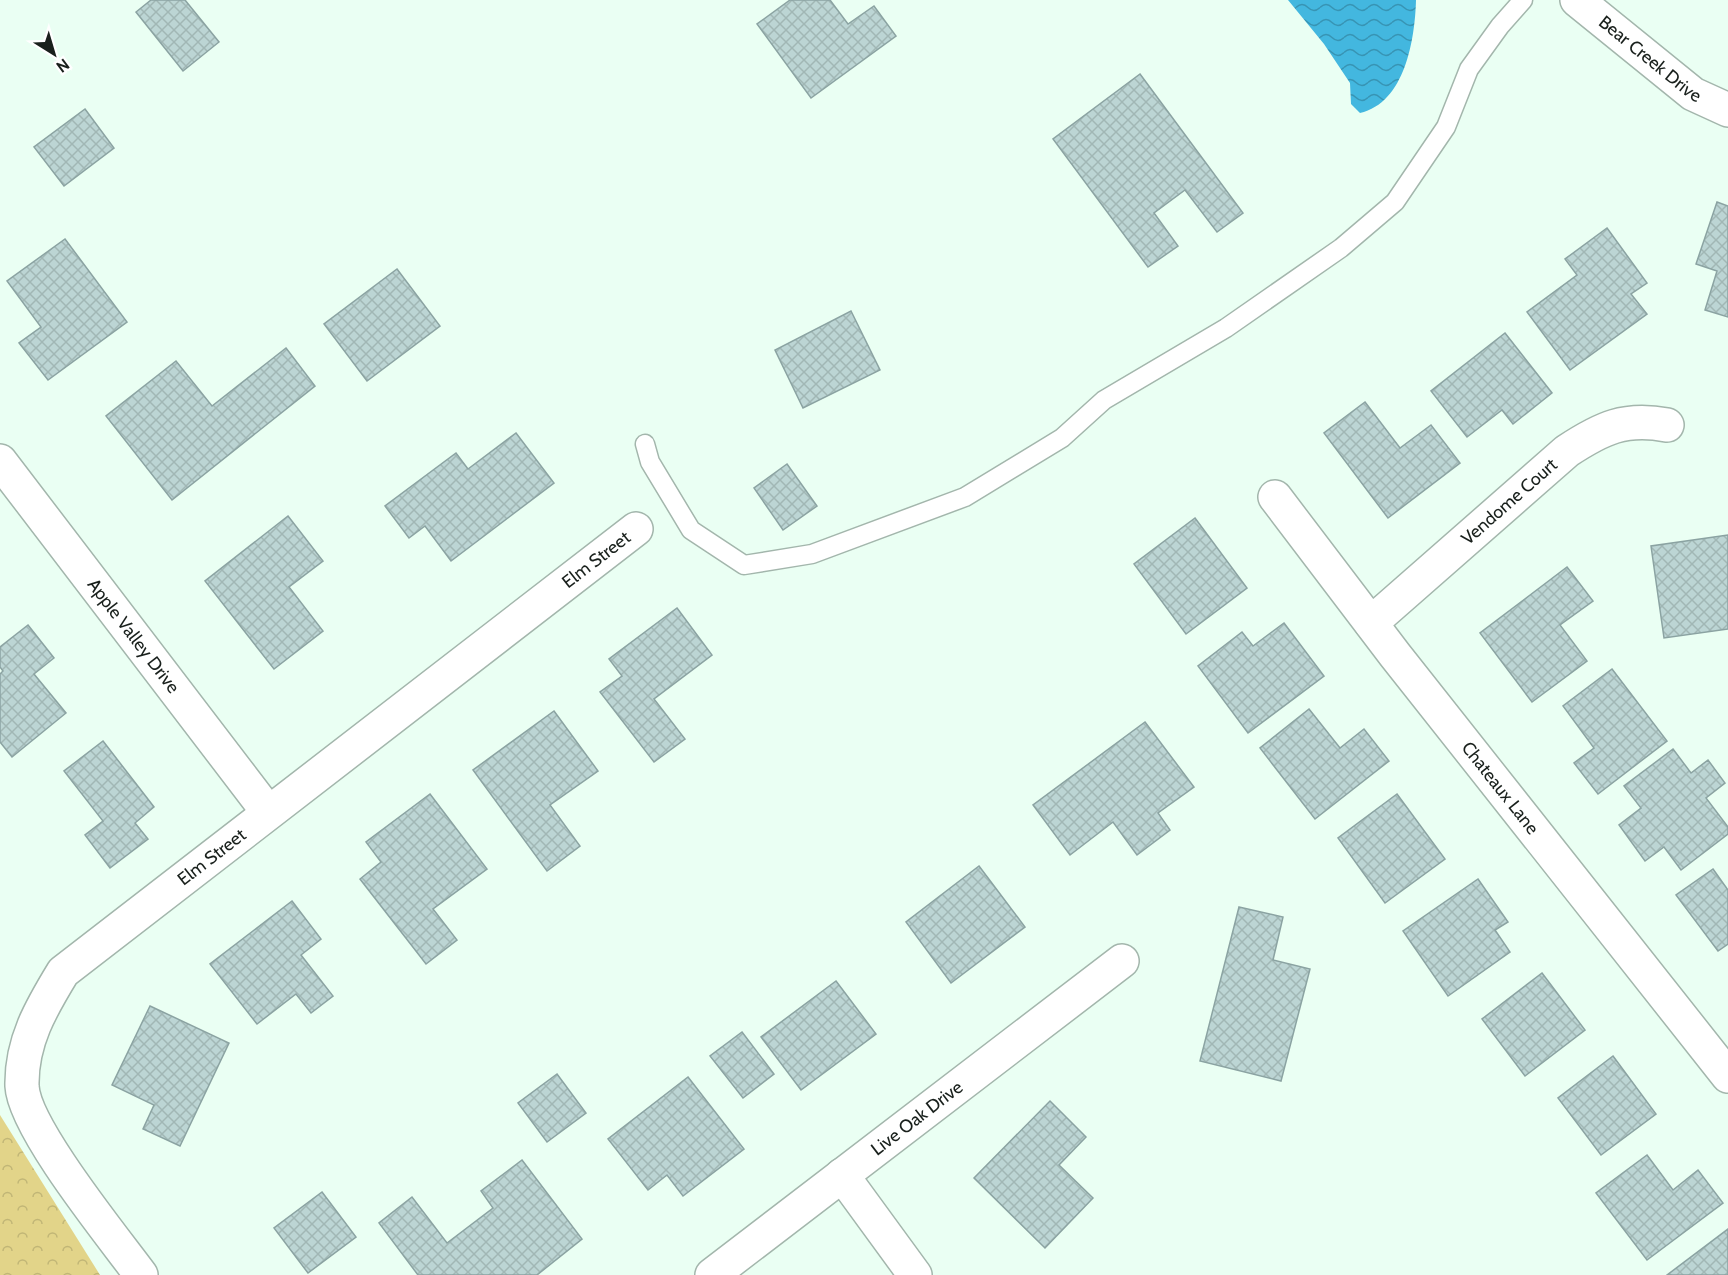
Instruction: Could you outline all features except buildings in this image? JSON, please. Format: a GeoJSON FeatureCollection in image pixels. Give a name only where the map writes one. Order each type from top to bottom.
{"type":"FeatureCollection","features":[{"type":"Feature","properties":{"kind":"street","name":"Bear Creek Drive"},"geometry":{"type":"LineString","coordinates":[[1577,0],[1693,94],[1728,110]]}},
{"type":"Feature","properties":{"kind":"street","name":"Vendome Court"},"geometry":{"type":"LineString","coordinates":[[1371,623],[1567,451],[1595,432],[1618,424],[1645,421],[1667,425]]}},
{"type":"Feature","properties":{"kind":"street","name":"Apple Valley Drive"},"geometry":{"type":"LineString","coordinates":[[0,461],[268,812]]}},
{"type":"Feature","properties":{"kind":"street","name":"Chateaux Lane"},"geometry":{"type":"LineString","coordinates":[[1275,497],[1371,623],[1725,1066]]}},
{"type":"Feature","properties":{"kind":"street","name":"Elm Street"},"geometry":{"type":"LineString","coordinates":[[141,1275],[64,1169],[32,1117],[22,1089],[29,1033],[63,972],[636,529]]}},
{"type":"Feature","properties":{"kind":"street","name":"Live Oak Drive"},"geometry":{"type":"LineString","coordinates":[[712,1275],[1122,961]]}},
{"type":"Feature","properties":{"kind":"street"},"geometry":{"type":"LineString","coordinates":[[842,1175],[915,1275]]}},
{"type":"Feature","properties":{"kind":"lane"},"geometry":{"type":"LineString","coordinates":[[645,444],[650,462],[691,530],[744,565],[812,554],[965,497],[1062,438],[1104,400],[1236,321],[1341,248],[1395,202],[1446,127],[1469,69],[1500,26],[1523,0]]}},
{"type":"Feature","properties":{"kind":"green space"},"geometry":{"type":"Polygon","coordinates":[[[0,1115],[100,1275],[0,1275],[0,1115]]]}},
{"type":"Feature","properties":{"kind":"water"},"geometry":{"type":"Polygon","coordinates":[[[1288,0],[1416,0],[1410,50],[1397,83],[1388,97],[1375,107],[1360,113],[1351,104],[1350,83],[1324,44],[1288,0]]]}}]}
